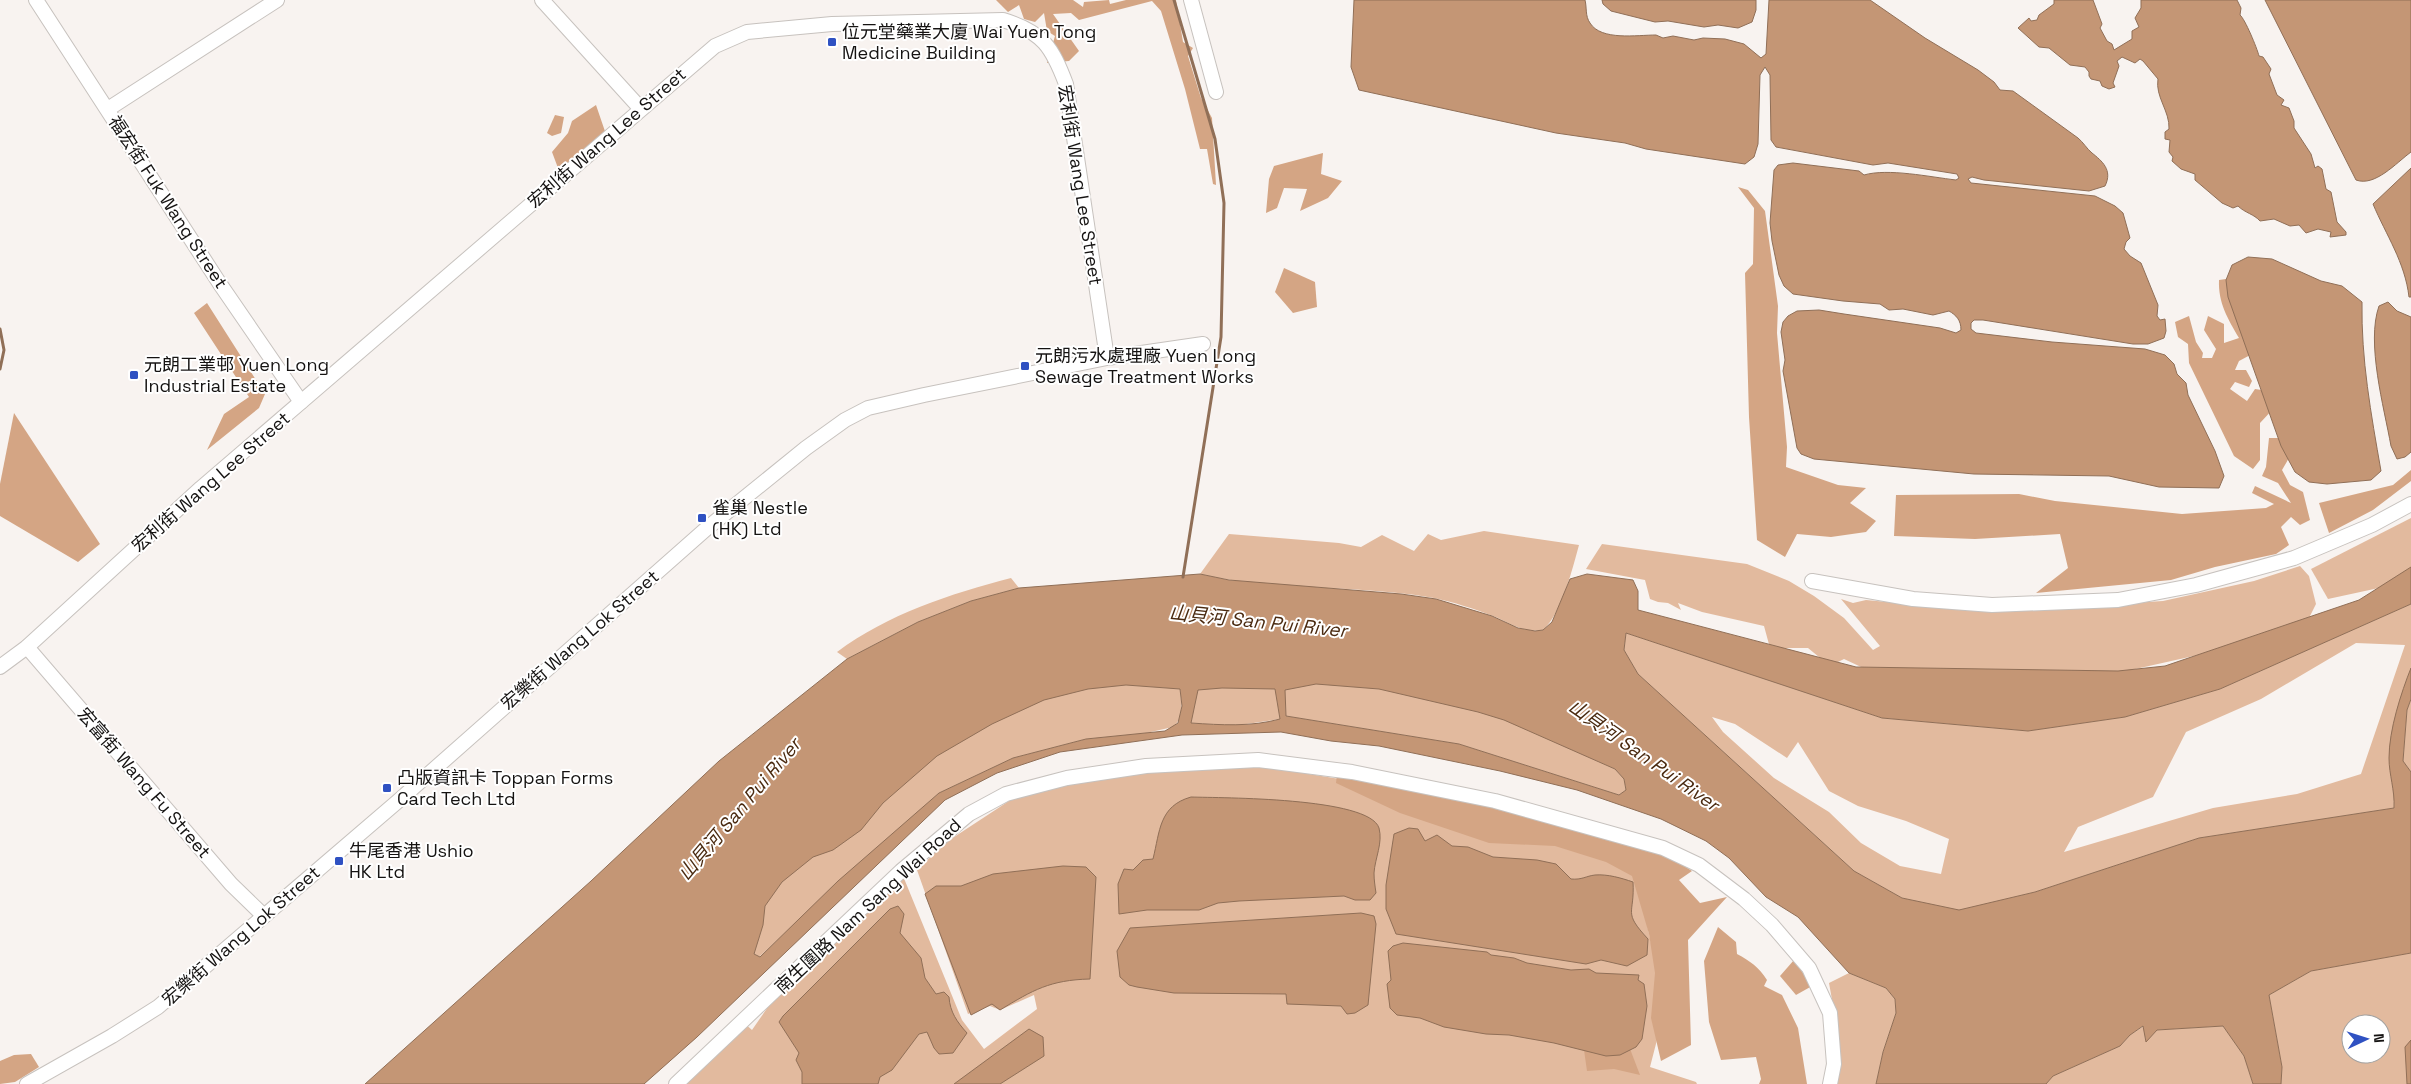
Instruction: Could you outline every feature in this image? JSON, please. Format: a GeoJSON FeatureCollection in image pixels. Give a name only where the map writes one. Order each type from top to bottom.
{"type":"FeatureCollection","features":[{"type":"Feature","properties":{"kind":"street","name":"福宏街 Fuk Wang Street"},"geometry":{"type":"LineString","coordinates":[[36,0],[108,108],[220,284],[301,402]]}},
{"type":"Feature","properties":{"kind":"street"},"geometry":{"type":"LineString","coordinates":[[108,108],[277,0]]}},
{"type":"Feature","properties":{"kind":"street"},"geometry":{"type":"LineString","coordinates":[[542,0],[640,108]]}},
{"type":"Feature","properties":{"kind":"street"},"geometry":{"type":"LineString","coordinates":[[1191,0],[1216,92]]}},
{"type":"Feature","properties":{"kind":"street","name":"宏利街 Wang Lee Street"},"geometry":{"type":"LineString","coordinates":[[0,667],[27,647],[184,502],[640,108],[714,46],[747,32],[832,24],[1003,20],[1022,25],[1050,48],[1066,84],[1107,358]]}},
{"type":"Feature","properties":{"kind":"street","name":"宏樂街 Wang Lok Street"},"geometry":{"type":"LineString","coordinates":[[27,1084],[112,1036],[158,1007],[706,529],[806,448],[845,420],[868,408],[924,394],[1107,358],[1203,344]]}},
{"type":"Feature","properties":{"kind":"street"},"geometry":{"type":"LineString","coordinates":[[1812,580],[1913,599],[1992,605],[2118,600],[2196,585],[2294,558],[2372,525],[2411,504]]}},
{"type":"Feature","properties":{"kind":"street","name":"宏富街 Wang Fu Street"},"geometry":{"type":"LineString","coordinates":[[27,647],[224,877],[264,916]]}},
{"type":"Feature","properties":{"kind":"street","name":"南生圍路 Nam Sang Wai Road"},"geometry":{"type":"LineString","coordinates":[[676,1084],[901,871],[969,814],[1006,794],[1067,778],[1146,766],[1258,760],[1352,772],[1495,801],[1663,848],[1699,865],[1744,898],[1772,925],[1809,968],[1830,1013],[1834,1064],[1830,1084]]}},
{"type":"Feature","properties":{"kind":"shaded area"},"geometry":{"type":"Polygon","coordinates":[[[996,0],[1073,0],[1083,7],[1084,2],[1109,0],[1110,4],[1126,0],[1176,0],[1183,42],[1193,48],[1188,56],[1201,98],[1212,118],[1216,185],[1213,184],[1207,149],[1200,149],[1185,89],[1161,11],[1152,1],[1079,20],[1071,13],[1053,14],[1079,51],[1069,61],[1047,63],[1055,36],[1047,31],[1044,13],[1035,22],[1024,19],[1019,5],[1008,12],[996,0]]]}},
{"type":"Feature","properties":{"kind":"shaded area"},"geometry":{"type":"Polygon","coordinates":[[[596,105],[610,146],[585,165],[558,168],[552,152],[568,133],[572,121],[596,105]]]}},
{"type":"Feature","properties":{"kind":"shaded area"},"geometry":{"type":"Polygon","coordinates":[[[555,115],[564,117],[561,133],[552,136],[547,133],[555,115]]]}},
{"type":"Feature","properties":{"kind":"shaded area"},"geometry":{"type":"Polygon","coordinates":[[[1323,153],[1321,174],[1342,181],[1328,198],[1300,211],[1307,189],[1284,188],[1277,208],[1266,213],[1269,179],[1274,166],[1323,153]]]}},
{"type":"Feature","properties":{"kind":"shaded area"},"geometry":{"type":"Polygon","coordinates":[[[1738,187],[1748,190],[1765,211],[1778,306],[1777,333],[1787,447],[1786,467],[1838,485],[1866,488],[1850,503],[1876,521],[1866,532],[1831,537],[1797,534],[1785,557],[1757,540],[1749,417],[1745,273],[1753,264],[1754,208],[1738,187]]]}},
{"type":"Feature","properties":{"kind":"shaded area"},"geometry":{"type":"Polygon","coordinates":[[[1284,268],[1315,282],[1317,307],[1293,313],[1275,292],[1284,268]]]}},
{"type":"Feature","properties":{"kind":"shaded area"},"geometry":{"type":"Polygon","coordinates":[[[2233,278],[2254,353],[2239,361],[2235,370],[2246,370],[2252,381],[2249,387],[2235,382],[2230,389],[2247,401],[2255,389],[2268,391],[2274,408],[2260,423],[2260,460],[2253,469],[2234,456],[2189,363],[2188,344],[2178,337],[2175,322],[2189,316],[2196,342],[2203,353],[2202,358],[2212,358],[2216,349],[2204,330],[2208,316],[2224,324],[2224,343],[2239,338],[2225,310],[2219,288],[2219,280],[2233,278]]]}},
{"type":"Feature","properties":{"kind":"shaded area"},"geometry":{"type":"Polygon","coordinates":[[[207,303],[265,394],[259,408],[207,450],[224,414],[249,397],[194,313],[207,303]]]}},
{"type":"Feature","properties":{"kind":"shaded area"},"geometry":{"type":"Polygon","coordinates":[[[14,413],[100,544],[78,562],[0,516],[0,484],[14,413]]]}},
{"type":"Feature","properties":{"kind":"shaded area"},"geometry":{"type":"Polygon","coordinates":[[[2269,438],[2285,438],[2293,451],[2282,470],[2290,485],[2303,492],[2310,520],[2300,525],[2291,517],[2281,527],[2289,545],[2276,554],[2215,567],[2171,580],[2036,593],[2068,568],[2060,534],[1975,539],[1894,536],[1896,495],[2019,494],[2055,501],[2182,514],[2266,508],[2274,504],[2252,493],[2255,486],[2291,503],[2278,483],[2262,476],[2266,467],[2269,438]]]}},
{"type":"Feature","properties":{"kind":"shaded area"},"geometry":{"type":"Polygon","coordinates":[[[2411,470],[2411,481],[2373,510],[2329,533],[2319,503],[2393,485],[2411,470]]]}},
{"type":"Feature","properties":{"kind":"shaded area"},"geometry":{"type":"Polygon","coordinates":[[[2411,518],[2411,581],[2328,599],[2311,569],[2411,518]]]}},
{"type":"Feature","properties":{"kind":"shaded area"},"geometry":{"type":"Polygon","coordinates":[[[1484,531],[1579,545],[1561,602],[1556,613],[1543,630],[1523,629],[1479,611],[1434,598],[1376,591],[1287,586],[1229,580],[1200,574],[1229,534],[1339,543],[1361,547],[1382,535],[1414,551],[1428,534],[1441,540],[1484,531]]]}},
{"type":"Feature","properties":{"kind":"shaded area"},"geometry":{"type":"Polygon","coordinates":[[[1602,544],[1747,564],[1789,581],[1814,596],[1844,618],[1873,650],[1880,646],[1841,599],[1853,603],[1866,600],[1993,612],[2163,601],[2254,581],[2300,566],[2309,576],[2316,604],[2306,624],[2243,645],[2104,676],[1874,673],[1844,659],[1830,666],[1808,648],[1770,648],[1764,626],[1702,612],[1678,603],[1681,610],[1668,603],[1650,599],[1645,580],[1586,569],[1602,544]]]}},
{"type":"Feature","properties":{"kind":"shaded area"},"geometry":{"type":"Polygon","coordinates":[[[1011,578],[1019,588],[971,601],[918,622],[847,659],[837,652],[898,616],[943,598],[1011,578]]]}},
{"type":"Feature","properties":{"kind":"shaded area"},"geometry":{"type":"Polygon","coordinates":[[[2411,604],[2411,668],[2396,715],[2389,758],[2395,790],[2394,808],[2199,838],[2035,892],[1959,911],[1902,898],[1854,871],[1638,674],[1624,650],[1626,633],[1882,718],[2028,731],[2125,717],[2220,689],[2411,604]],[[2356,643],[2261,699],[2186,732],[2153,797],[2078,827],[2064,852],[2213,808],[2297,794],[2361,774],[2405,645],[2356,643]],[[1712,717],[1723,732],[1774,778],[1829,812],[1861,843],[1900,866],[1941,874],[1949,839],[1906,821],[1858,806],[1829,791],[1798,742],[1787,758],[1735,724],[1712,717]]]}},
{"type":"Feature","properties":{"kind":"shaded area"},"geometry":{"type":"Polygon","coordinates":[[[1044,649],[1427,681],[1615,769],[1624,779],[1626,790],[1619,795],[1459,744],[1286,716],[1284,690],[1276,689],[1280,719],[1233,726],[1191,723],[1193,708],[1180,689],[1181,714],[1173,727],[1137,735],[1086,739],[1013,758],[939,793],[759,957],[754,954],[697,1037],[644,1084],[555,1084],[585,1049],[1044,649]]]}},
{"type":"Feature","properties":{"kind":"shaded area"},"geometry":{"type":"Polygon","coordinates":[[[2411,699],[2411,772],[2403,761],[2407,710],[2411,699]]]}},
{"type":"Feature","properties":{"kind":"shaded area"},"geometry":{"type":"Polygon","coordinates":[[[1210,763],[1273,768],[1394,788],[1631,849],[1665,1009],[1650,1067],[1696,1082],[1697,1084],[676,1084],[743,1022],[752,1030],[770,1004],[903,876],[962,1020],[984,1049],[1037,1009],[1034,995],[1000,1010],[990,1006],[968,1014],[917,870],[945,843],[1012,799],[1067,778],[1210,763]]]}},
{"type":"Feature","properties":{"kind":"shaded area"},"geometry":{"type":"Polygon","coordinates":[[[1338,765],[1494,797],[1659,850],[1692,871],[1679,880],[1700,903],[1727,897],[1688,940],[1691,1045],[1661,1061],[1651,1018],[1655,973],[1649,934],[1632,876],[1606,862],[1555,846],[1489,843],[1400,813],[1336,783],[1338,765]]]}},
{"type":"Feature","properties":{"kind":"shaded area"},"geometry":{"type":"Polygon","coordinates":[[[1718,927],[1736,942],[1737,954],[1761,971],[1767,980],[1764,986],[1782,995],[1798,1028],[1807,1084],[1759,1084],[1761,1079],[1756,1057],[1721,1060],[1709,1022],[1704,961],[1718,927]]]}},
{"type":"Feature","properties":{"kind":"shaded area"},"geometry":{"type":"Polygon","coordinates":[[[2411,953],[2411,1084],[2281,1084],[2282,1067],[2269,995],[2311,971],[2411,953]]]}},
{"type":"Feature","properties":{"kind":"shaded area"},"geometry":{"type":"Polygon","coordinates":[[[1794,960],[1812,986],[1796,995],[1780,976],[1794,960]]]}},
{"type":"Feature","properties":{"kind":"shaded area"},"geometry":{"type":"Polygon","coordinates":[[[1849,973],[1886,988],[1895,999],[1896,1013],[1883,1052],[1876,1084],[1837,1084],[1840,1044],[1829,983],[1849,973]]]}},
{"type":"Feature","properties":{"kind":"shaded area"},"geometry":{"type":"Polygon","coordinates":[[[2144,1026],[2146,1041],[2157,1030],[2223,1026],[2244,1056],[2253,1084],[2046,1084],[2053,1076],[2120,1046],[2130,1035],[2144,1026]]]}},
{"type":"Feature","properties":{"kind":"shaded area"},"geometry":{"type":"Polygon","coordinates":[[[1627,1041],[1640,1075],[1614,1069],[1587,1071],[1583,1043],[1627,1041]]]}},
{"type":"Feature","properties":{"kind":"shaded area"},"geometry":{"type":"Polygon","coordinates":[[[31,1054],[39,1067],[15,1082],[0,1084],[0,1061],[14,1055],[31,1054]]]}},
{"type":"Feature","properties":{"kind":"water"},"geometry":{"type":"Polygon","coordinates":[[[1354,0],[1585,0],[1590,23],[1595,29],[1611,35],[1656,35],[1663,38],[1673,36],[1694,40],[1703,38],[1725,39],[1744,44],[1761,58],[1766,54],[1769,0],[1870,0],[1925,38],[1978,70],[1994,82],[2000,90],[2013,91],[2078,138],[2103,163],[2108,175],[2105,186],[2089,191],[1984,180],[1972,177],[1968,179],[1971,183],[2095,196],[2115,206],[2123,213],[2130,238],[2126,242],[2124,249],[2130,256],[2141,263],[2158,305],[2157,316],[2160,320],[2165,319],[2166,331],[2164,338],[2148,344],[2133,344],[1983,320],[1974,320],[1971,323],[1971,329],[1976,333],[2052,342],[2145,349],[2165,355],[2174,364],[2177,374],[2186,383],[2188,395],[2215,451],[2224,476],[2219,488],[2159,487],[2109,476],[1974,474],[1814,459],[1801,454],[1797,448],[1783,371],[1785,360],[1781,332],[1783,322],[1788,316],[1797,311],[1819,310],[1940,328],[1956,333],[1961,330],[1961,326],[1958,318],[1949,311],[1933,315],[1903,309],[1889,310],[1880,304],[1793,294],[1784,286],[1779,275],[1772,241],[1770,223],[1774,170],[1778,165],[1793,163],[1859,171],[1864,175],[1885,172],[1956,180],[1959,178],[1957,174],[1888,163],[1873,165],[1776,147],[1771,140],[1770,75],[1765,67],[1760,75],[1758,144],[1754,157],[1745,164],[1556,133],[1359,90],[1351,67],[1354,0]]]}},
{"type":"Feature","properties":{"kind":"water"},"geometry":{"type":"Polygon","coordinates":[[[1602,0],[1756,0],[1756,10],[1752,22],[1738,28],[1718,25],[1704,27],[1668,21],[1655,22],[1611,11],[1603,4],[1602,0]]]}},
{"type":"Feature","properties":{"kind":"water"},"geometry":{"type":"Polygon","coordinates":[[[2054,0],[2093,0],[2102,24],[2100,28],[2107,41],[2112,44],[2114,50],[2132,39],[2132,31],[2139,27],[2135,18],[2141,8],[2141,0],[2237,0],[2241,8],[2240,15],[2248,28],[2259,56],[2263,57],[2271,69],[2269,74],[2277,95],[2284,100],[2281,105],[2289,108],[2294,121],[2294,128],[2311,154],[2315,168],[2318,166],[2322,169],[2326,189],[2331,192],[2337,222],[2346,232],[2346,235],[2330,237],[2331,232],[2318,229],[2306,233],[2299,225],[2290,226],[2274,219],[2260,221],[2238,206],[2233,208],[2222,203],[2195,180],[2195,174],[2181,169],[2172,161],[2173,157],[2169,152],[2170,140],[2165,139],[2165,132],[2169,129],[2169,122],[2159,92],[2158,79],[2143,61],[2140,59],[2135,63],[2122,57],[2117,61],[2119,66],[2113,83],[2115,87],[2109,89],[2102,86],[2100,81],[2091,79],[2085,67],[2070,65],[2049,48],[2039,47],[2018,28],[2029,18],[2031,21],[2037,20],[2039,15],[2054,4],[2054,0]]]}},
{"type":"Feature","properties":{"kind":"water"},"geometry":{"type":"Polygon","coordinates":[[[2265,0],[2411,0],[2411,152],[2378,177],[2363,181],[2356,180],[2265,0]]]}},
{"type":"Feature","properties":{"kind":"water"},"geometry":{"type":"Polygon","coordinates":[[[2411,168],[2411,297],[2409,297],[2404,272],[2373,204],[2411,168]]]}},
{"type":"Feature","properties":{"kind":"water"},"geometry":{"type":"Polygon","coordinates":[[[2248,257],[2272,259],[2321,281],[2342,286],[2362,302],[2365,365],[2381,471],[2371,480],[2327,484],[2309,482],[2295,472],[2281,446],[2228,297],[2226,280],[2232,265],[2248,257]]]}},
{"type":"Feature","properties":{"kind":"water"},"geometry":{"type":"Polygon","coordinates":[[[2388,302],[2397,311],[2411,317],[2411,452],[2405,457],[2397,459],[2391,446],[2375,356],[2375,321],[2379,306],[2388,302]]]}},
{"type":"Feature","properties":{"kind":"water","name":"山貝河 San Pui River"},"geometry":{"type":"Polygon","coordinates":[[[2411,567],[2411,604],[2220,689],[2125,717],[2028,731],[1882,718],[1626,633],[1624,650],[1638,674],[1854,871],[1902,898],[1959,910],[2035,892],[2199,838],[2394,808],[2389,764],[2391,736],[2396,712],[2411,668],[2411,699],[2407,710],[2403,761],[2411,772],[2411,953],[2311,971],[2269,995],[2282,1067],[2281,1084],[2253,1084],[2244,1056],[2223,1026],[2157,1030],[2146,1042],[2143,1026],[2130,1035],[2120,1046],[2053,1076],[2046,1084],[1876,1084],[1883,1052],[1896,1013],[1895,999],[1886,988],[1849,973],[1798,917],[1766,897],[1729,858],[1706,841],[1661,819],[1577,790],[1500,771],[1379,746],[1331,741],[1281,732],[1182,735],[1060,752],[997,773],[945,800],[697,1037],[644,1084],[365,1084],[591,881],[719,761],[847,659],[918,622],[971,601],[1019,588],[1200,574],[1229,580],[1401,594],[1436,599],[1492,616],[1518,628],[1535,631],[1543,630],[1552,622],[1570,579],[1587,574],[1633,580],[1638,591],[1638,610],[1856,667],[2118,671],[2165,666],[2359,600],[2411,567]],[[1316,684],[1285,690],[1286,716],[1459,744],[1619,795],[1626,790],[1624,779],[1615,769],[1504,720],[1478,712],[1379,689],[1316,684]],[[1126,685],[1088,689],[1044,700],[992,724],[937,756],[883,803],[861,830],[833,850],[813,857],[782,882],[765,906],[763,925],[754,954],[760,957],[838,881],[939,793],[1013,758],[1086,739],[1165,731],[1178,723],[1182,706],[1180,689],[1126,685]],[[1222,688],[1198,690],[1191,723],[1225,725],[1269,722],[1280,719],[1275,689],[1222,688]]]}},
{"type":"Feature","properties":{"kind":"water"},"geometry":{"type":"Polygon","coordinates":[[[1191,797],[1292,801],[1350,810],[1369,818],[1379,828],[1380,834],[1374,873],[1376,893],[1370,900],[1355,900],[1344,896],[1239,901],[1218,903],[1199,910],[1147,910],[1119,914],[1118,884],[1124,869],[1133,870],[1143,860],[1153,859],[1160,829],[1167,813],[1180,801],[1191,797]]]}},
{"type":"Feature","properties":{"kind":"water"},"geometry":{"type":"Polygon","coordinates":[[[1409,828],[1418,829],[1425,841],[1437,835],[1452,846],[1468,847],[1493,857],[1537,860],[1556,864],[1571,879],[1600,875],[1633,882],[1631,912],[1635,923],[1648,939],[1647,955],[1627,966],[1601,960],[1586,964],[1396,934],[1386,909],[1386,885],[1394,834],[1409,828]]]}},
{"type":"Feature","properties":{"kind":"water"},"geometry":{"type":"Polygon","coordinates":[[[1063,866],[1086,867],[1096,877],[1090,979],[1064,981],[1042,987],[1000,1010],[992,1004],[971,1015],[925,894],[936,886],[961,886],[993,874],[1063,866]]]}},
{"type":"Feature","properties":{"kind":"water"},"geometry":{"type":"Polygon","coordinates":[[[898,906],[904,914],[900,933],[921,958],[925,978],[936,994],[944,992],[949,997],[955,1016],[967,1033],[953,1053],[939,1054],[934,1048],[927,1032],[919,1034],[892,1070],[880,1077],[878,1084],[802,1084],[802,1072],[796,1060],[799,1053],[779,1022],[890,909],[898,906]]]}},
{"type":"Feature","properties":{"kind":"water"},"geometry":{"type":"Polygon","coordinates":[[[1361,913],[1374,916],[1376,924],[1368,1005],[1355,1013],[1347,1014],[1341,1006],[1287,1004],[1286,994],[1174,993],[1129,985],[1120,977],[1117,951],[1130,928],[1361,913]]]}},
{"type":"Feature","properties":{"kind":"water"},"geometry":{"type":"Polygon","coordinates":[[[1403,943],[1487,952],[1491,955],[1514,958],[1527,963],[1571,970],[1589,969],[1596,973],[1639,975],[1638,980],[1644,984],[1647,1006],[1642,1039],[1636,1047],[1620,1055],[1606,1056],[1554,1043],[1444,1027],[1420,1018],[1397,1015],[1390,1008],[1387,984],[1391,980],[1388,951],[1393,946],[1403,943]]]}},
{"type":"Feature","properties":{"kind":"water"},"geometry":{"type":"Polygon","coordinates":[[[1029,1029],[1043,1037],[1044,1056],[1000,1084],[954,1084],[1029,1029]]]}},
{"type":"Feature","properties":{"kind":"water"},"geometry":{"type":"Polygon","coordinates":[[[2411,1040],[2411,1084],[2407,1084],[2405,1047],[2411,1040]]]}},
{"type":"Feature","properties":{"kind":"waterway"},"geometry":{"type":"LineString","coordinates":[[1174,0],[1215,139],[1224,203],[1221,337],[1183,577]]}},
{"type":"Feature","properties":{"kind":"waterway"},"geometry":{"type":"LineString","coordinates":[[0,329],[4,350],[0,369]]}},
{"type":"Feature","properties":{"kind":"place","name":"位元堂藥業大廈 Wai Yuen Tong Medicine Building"},"geometry":{"type":"Point","coordinates":[832,42]}},
{"type":"Feature","properties":{"kind":"place","name":"元朗污水處理廠 Yuen Long Sewage Treatment Works"},"geometry":{"type":"Point","coordinates":[1025,366]}},
{"type":"Feature","properties":{"kind":"place","name":"元朗工業邨 Yuen Long Industrial Estate"},"geometry":{"type":"Point","coordinates":[134,375]}},
{"type":"Feature","properties":{"kind":"place","name":"雀巢 Nestle (HK) Ltd"},"geometry":{"type":"Point","coordinates":[702,518]}},
{"type":"Feature","properties":{"kind":"place","name":"凸版資訊卡 Toppan Forms Card Tech Ltd"},"geometry":{"type":"Point","coordinates":[387,788]}},
{"type":"Feature","properties":{"kind":"place","name":"牛尾香港 Ushio HK Ltd"},"geometry":{"type":"Point","coordinates":[339,861]}}]}
